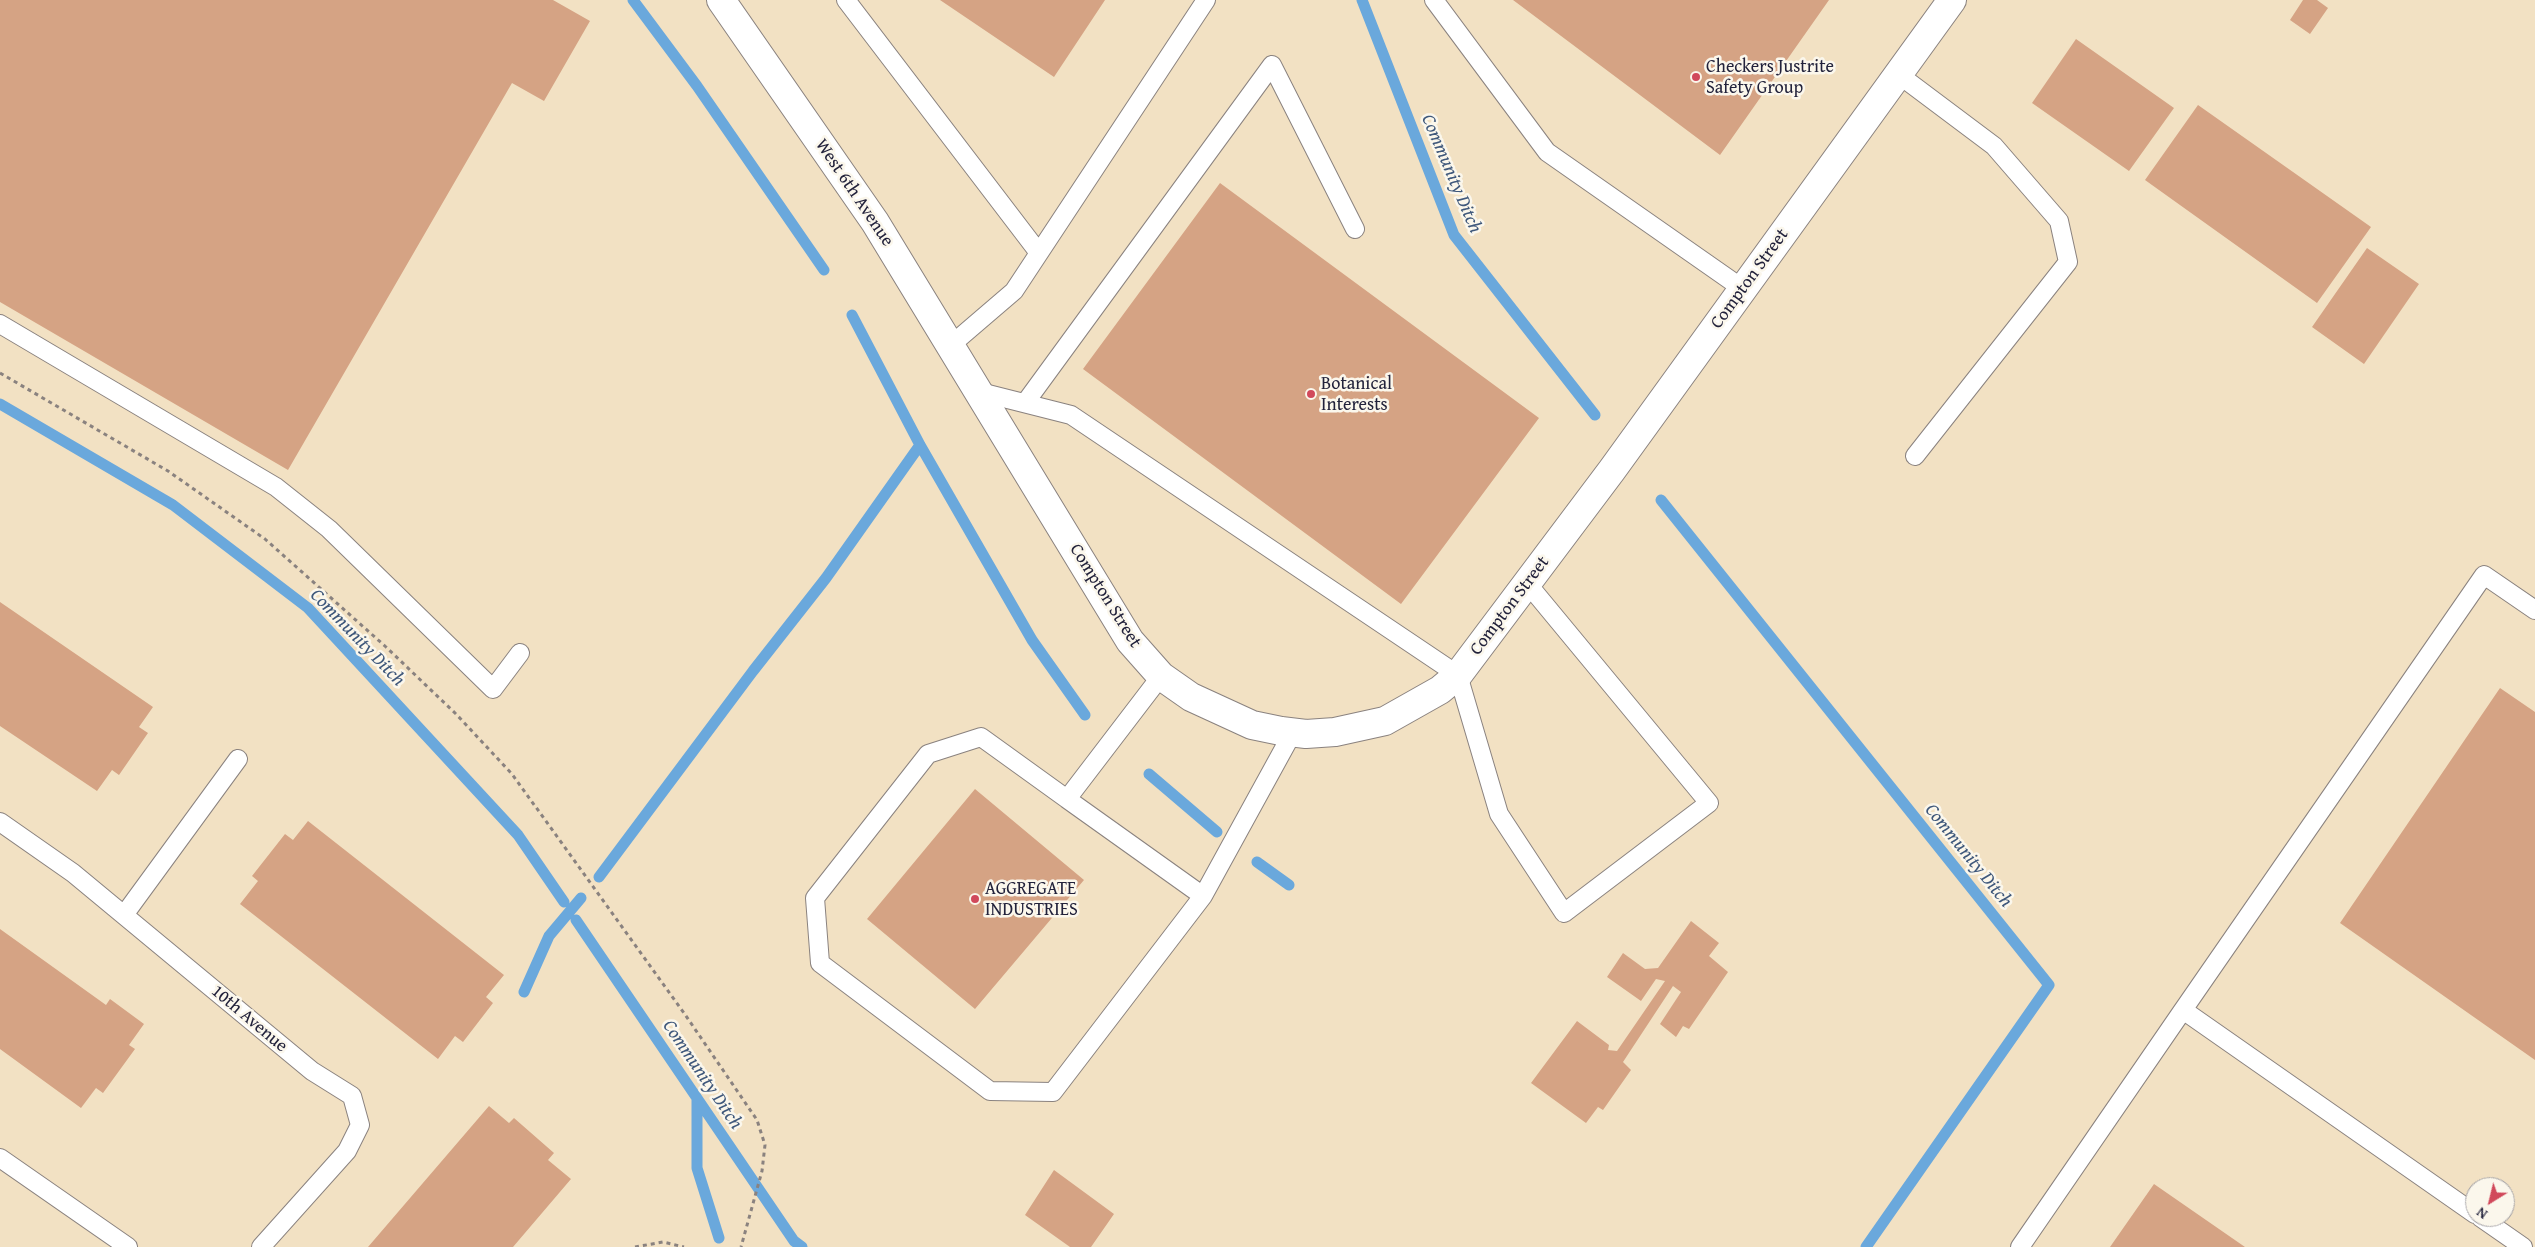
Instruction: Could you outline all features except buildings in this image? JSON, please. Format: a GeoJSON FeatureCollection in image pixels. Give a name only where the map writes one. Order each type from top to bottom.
{"type":"FeatureCollection","features":[{"type":"Feature","properties":{"kind":"street","name":"West 6th Avenue"},"geometry":{"type":"LineString","coordinates":[[721,0],[875,222],[980,392]]}},
{"type":"Feature","properties":{"kind":"street","name":"Compton Street"},"geometry":{"type":"LineString","coordinates":[[980,392],[1130,641],[1161,676],[1191,698],[1252,725],[1293,732],[1334,732],[1385,721],[1440,690],[1458,675],[1612,470],[1952,0]]}},
{"type":"Feature","properties":{"kind":"lane"},"geometry":{"type":"LineString","coordinates":[[846,0],[1039,253]]}},
{"type":"Feature","properties":{"kind":"lane"},"geometry":{"type":"LineString","coordinates":[[951,345],[1014,291],[1206,0]]}},
{"type":"Feature","properties":{"kind":"lane"},"geometry":{"type":"LineString","coordinates":[[1434,0],[1547,152],[1743,289]]}},
{"type":"Feature","properties":{"kind":"lane"},"geometry":{"type":"LineString","coordinates":[[1025,403],[1272,65],[1355,229]]}},
{"type":"Feature","properties":{"kind":"lane"},"geometry":{"type":"LineString","coordinates":[[1898,74],[1994,146],[2059,221],[2068,262],[1915,456]]}},
{"type":"Feature","properties":{"kind":"lane"},"geometry":{"type":"LineString","coordinates":[[0,324],[276,488],[329,529],[493,689],[520,653]]}},
{"type":"Feature","properties":{"kind":"lane"},"geometry":{"type":"LineString","coordinates":[[980,392],[1071,415],[1458,675],[1499,814],[1564,913],[1709,803],[1527,583]]}},
{"type":"Feature","properties":{"kind":"lane"},"geometry":{"type":"LineString","coordinates":[[2020,1247],[2484,575],[2535,610]]}},
{"type":"Feature","properties":{"kind":"lane"},"geometry":{"type":"LineString","coordinates":[[1067,799],[1161,676]]}},
{"type":"Feature","properties":{"kind":"lane"},"geometry":{"type":"LineString","coordinates":[[1203,896],[981,737],[928,754],[815,898],[820,963],[990,1091],[1053,1092],[1203,896],[1293,732]]}},
{"type":"Feature","properties":{"kind":"lane"},"geometry":{"type":"LineString","coordinates":[[124,916],[238,758]]}},
{"type":"Feature","properties":{"kind":"lane","name":"10th Avenue"},"geometry":{"type":"LineString","coordinates":[[0,822],[73,873],[312,1071],[352,1096],[360,1125],[347,1151],[261,1247]]}},
{"type":"Feature","properties":{"kind":"lane"},"geometry":{"type":"LineString","coordinates":[[2183,1010],[2465,1207]]}},
{"type":"Feature","properties":{"kind":"lane"},"geometry":{"type":"LineString","coordinates":[[0,1158],[128,1247]]}},
{"type":"Feature","properties":{"kind":"lane"},"geometry":{"type":"LineString","coordinates":[[2494,1227],[2523,1247]]}},
{"type":"Feature","properties":{"kind":"path"},"geometry":{"type":"LineString","coordinates":[[0,373],[168,471],[265,539],[315,582],[456,714],[512,774],[684,1013],[757,1120],[765,1145],[762,1171],[741,1247]]}},
{"type":"Feature","properties":{"kind":"path"},"geometry":{"type":"LineString","coordinates":[[635,1247],[664,1242],[684,1247]]}},
{"type":"Feature","properties":{"kind":"waterway"},"geometry":{"type":"LineString","coordinates":[[633,0],[697,86],[824,270]]}},
{"type":"Feature","properties":{"kind":"waterway","name":"Community Ditch"},"geometry":{"type":"LineString","coordinates":[[1362,0],[1454,235],[1595,415]]}},
{"type":"Feature","properties":{"kind":"waterway"},"geometry":{"type":"LineString","coordinates":[[852,315],[920,445],[1032,640],[1085,715]]}},
{"type":"Feature","properties":{"kind":"waterway","name":"Community Ditch"},"geometry":{"type":"LineString","coordinates":[[0,404],[173,505],[308,608],[518,835],[564,902]]}},
{"type":"Feature","properties":{"kind":"waterway"},"geometry":{"type":"LineString","coordinates":[[599,877],[753,671],[826,578],[920,445]]}},
{"type":"Feature","properties":{"kind":"waterway","name":"Community Ditch"},"geometry":{"type":"LineString","coordinates":[[1661,500],[2049,985],[1866,1247]]}},
{"type":"Feature","properties":{"kind":"waterway"},"geometry":{"type":"LineString","coordinates":[[1149,774],[1217,832]]}},
{"type":"Feature","properties":{"kind":"waterway"},"geometry":{"type":"LineString","coordinates":[[1257,862],[1289,885]]}},
{"type":"Feature","properties":{"kind":"waterway"},"geometry":{"type":"LineString","coordinates":[[524,992],[549,936],[581,898]]}},
{"type":"Feature","properties":{"kind":"waterway","name":"Community Ditch"},"geometry":{"type":"LineString","coordinates":[[576,920],[794,1241],[802,1247]]}},
{"type":"Feature","properties":{"kind":"waterway"},"geometry":{"type":"LineString","coordinates":[[697,1100],[697,1168],[719,1238]]}},
{"type":"Feature","properties":{"kind":"place","name":"Checkers Justrite Safety Group"},"geometry":{"type":"Point","coordinates":[1696,77]}},
{"type":"Feature","properties":{"kind":"place","name":"Botanical Interests"},"geometry":{"type":"Point","coordinates":[1311,394]}},
{"type":"Feature","properties":{"kind":"place","name":"AGGREGATE INDUSTRIES"},"geometry":{"type":"Point","coordinates":[975,899]}}]}
